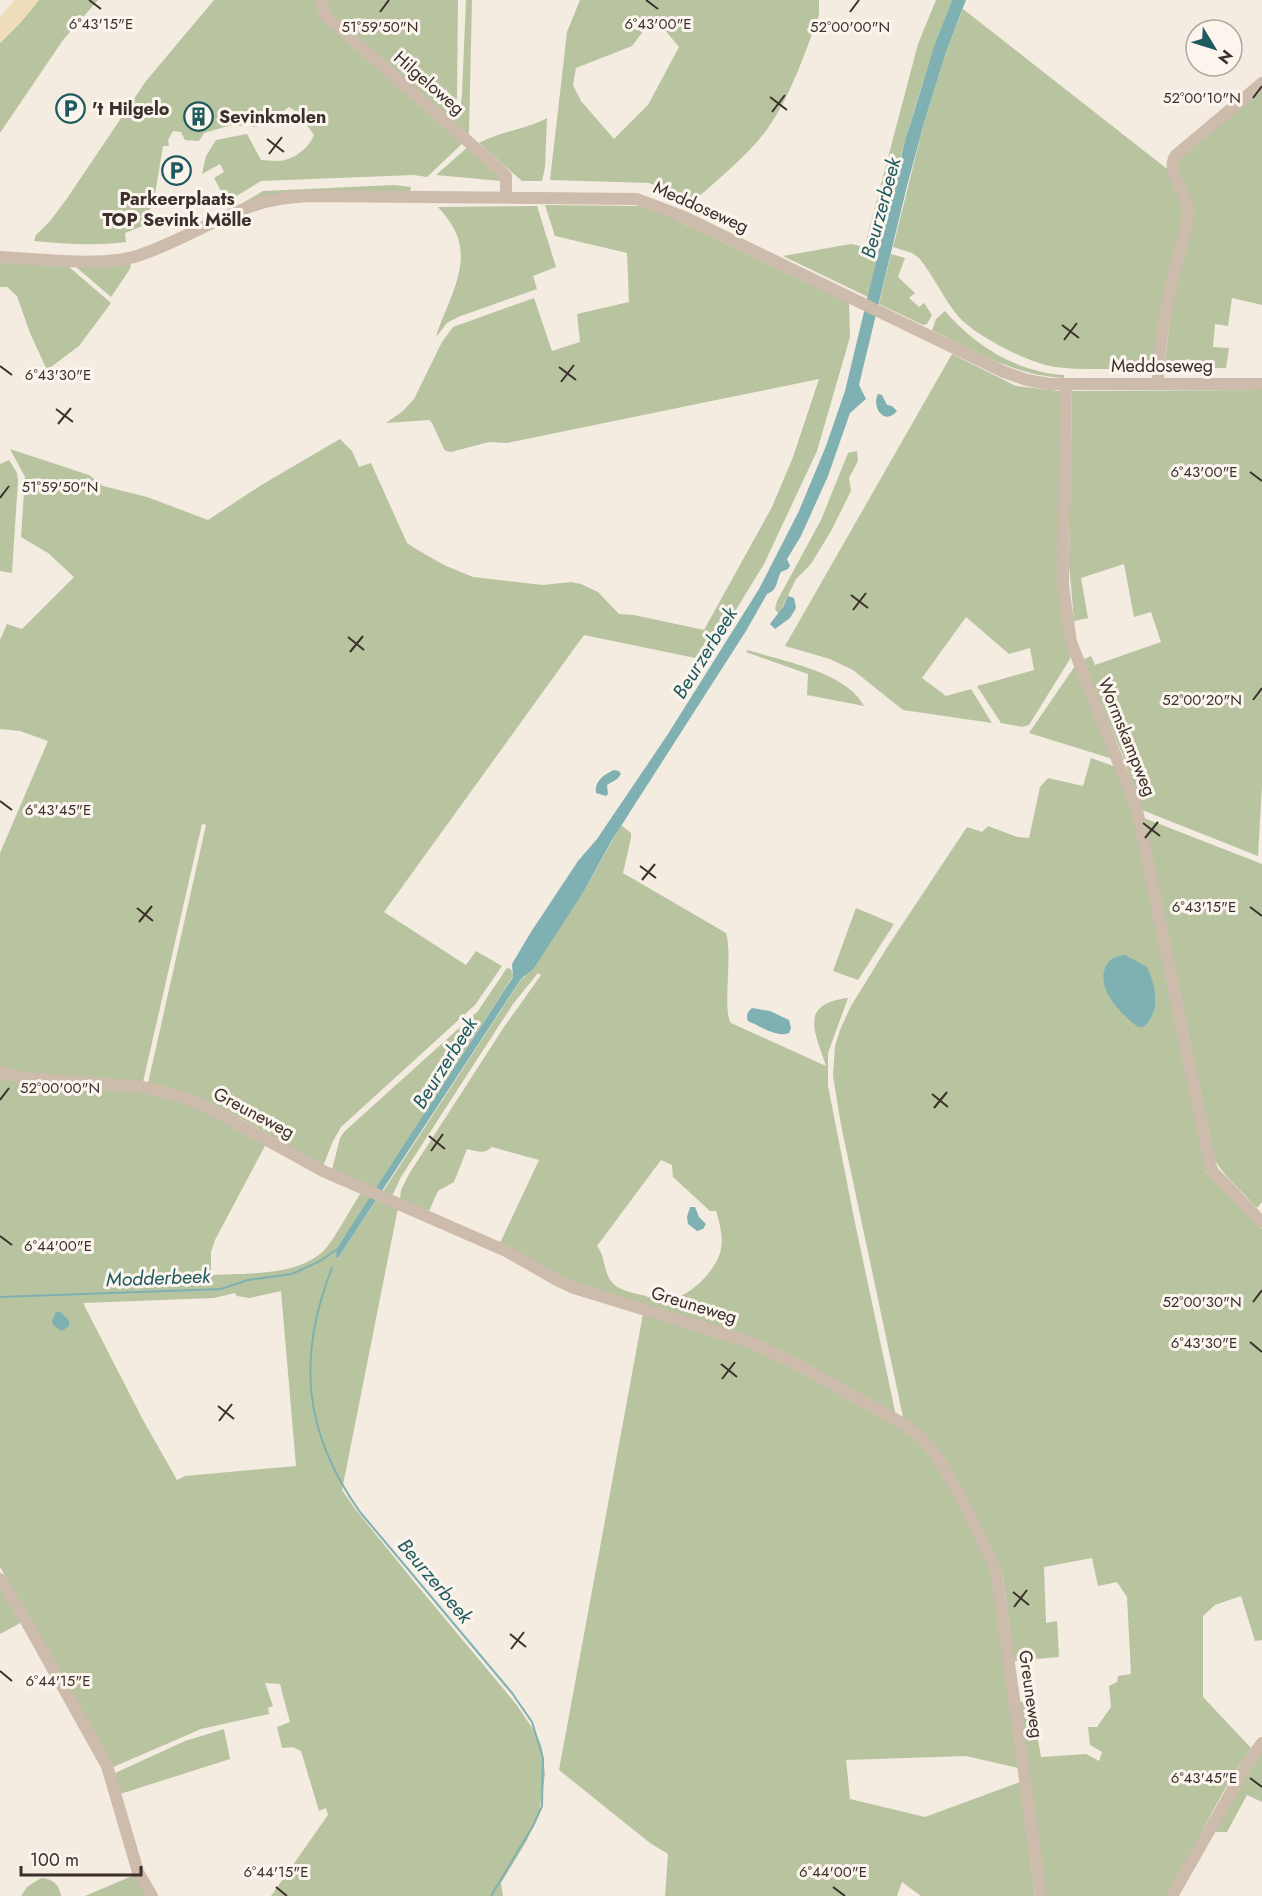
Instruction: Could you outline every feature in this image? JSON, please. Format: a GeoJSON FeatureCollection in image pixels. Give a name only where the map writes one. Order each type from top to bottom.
{"type":"FeatureCollection","features":[{"type":"Feature","properties":{"kind":"street","name":"Hilgeloweg"},"geometry":{"type":"LineString","coordinates":[[320,0],[326,16],[506,176],[506,196]]}},
{"type":"Feature","properties":{"kind":"street"},"geometry":{"type":"LineString","coordinates":[[1158,384],[1169,298],[1188,215],[1186,199],[1172,168],[1172,160],[1262,83]]}},
{"type":"Feature","properties":{"kind":"street","name":"Meddoseweg"},"geometry":{"type":"LineString","coordinates":[[0,257],[105,261],[136,257],[247,207],[272,200],[309,196],[628,198],[646,201],[682,216],[1004,372],[1038,382],[1262,384]]}},
{"type":"Feature","properties":{"kind":"street","name":"Wormskampweg"},"geometry":{"type":"LineString","coordinates":[[1066,384],[1063,585],[1071,642],[1137,810],[1210,1165],[1213,1172],[1262,1222]]}},
{"type":"Feature","properties":{"kind":"street","name":"Greuneweg"},"geometry":{"type":"LineString","coordinates":[[0,1072],[24,1078],[61,1082],[126,1084],[183,1097],[206,1106],[323,1171],[506,1251],[574,1288],[730,1335],[773,1352],[900,1422],[922,1439],[950,1480],[991,1559],[997,1576],[1041,1896]]}},
{"type":"Feature","properties":{"kind":"street"},"geometry":{"type":"LineString","coordinates":[[0,1579],[107,1766],[138,1872],[152,1896]]}},
{"type":"Feature","properties":{"kind":"street"},"geometry":{"type":"LineString","coordinates":[[1172,1896],[1249,1761],[1262,1743]]}},
{"type":"Feature","properties":{"kind":"green space"},"geometry":{"type":"Polygon","coordinates":[[[39,0],[98,0],[63,40],[0,133],[0,43],[39,0]]]}},
{"type":"Feature","properties":{"kind":"green space"},"geometry":{"type":"Polygon","coordinates":[[[214,0],[458,0],[457,98],[448,116],[453,120],[461,103],[462,94],[466,0],[472,0],[469,133],[465,141],[427,177],[414,175],[261,181],[227,202],[214,178],[224,172],[220,164],[202,174],[206,156],[216,140],[247,134],[261,160],[290,159],[306,147],[314,135],[298,113],[289,107],[272,119],[258,124],[259,126],[253,127],[251,123],[239,126],[235,124],[204,133],[199,141],[185,140],[181,132],[173,131],[168,140],[169,146],[163,146],[155,194],[147,219],[148,224],[125,233],[126,242],[80,244],[34,241],[36,235],[51,220],[68,197],[146,81],[214,0]]]}},
{"type":"Feature","properties":{"kind":"green space"},"geometry":{"type":"Polygon","coordinates":[[[580,0],[819,0],[819,15],[791,88],[768,128],[732,167],[693,202],[649,183],[550,180],[567,32],[580,0]],[[654,17],[632,46],[576,68],[573,85],[581,101],[614,139],[648,105],[679,47],[654,17]]]}},
{"type":"Feature","properties":{"kind":"green space"},"geometry":{"type":"Polygon","coordinates":[[[936,0],[952,0],[911,120],[880,244],[866,241],[918,44],[936,0]]]}},
{"type":"Feature","properties":{"kind":"green space"},"geometry":{"type":"Polygon","coordinates":[[[963,9],[1171,172],[1186,202],[1157,368],[1055,367],[1018,355],[989,340],[966,324],[953,309],[919,258],[912,253],[893,247],[924,123],[946,52],[963,9]]]}},
{"type":"Feature","properties":{"kind":"green space"},"geometry":{"type":"Polygon","coordinates":[[[1262,86],[1262,305],[1232,298],[1228,326],[1215,324],[1213,347],[1229,348],[1226,368],[1164,368],[1186,191],[1176,162],[1262,86]]]}},
{"type":"Feature","properties":{"kind":"green space"},"geometry":{"type":"Polygon","coordinates":[[[547,118],[545,167],[542,181],[522,181],[479,143],[530,125],[547,118]]]}},
{"type":"Feature","properties":{"kind":"green space"},"geometry":{"type":"Polygon","coordinates":[[[469,146],[498,173],[501,181],[436,175],[469,146]]]}},
{"type":"Feature","properties":{"kind":"green space"},"geometry":{"type":"Polygon","coordinates":[[[394,185],[411,187],[410,192],[236,207],[263,191],[394,185]]]}},
{"type":"Feature","properties":{"kind":"green space"},"geometry":{"type":"Polygon","coordinates":[[[545,205],[647,206],[849,303],[850,337],[817,451],[764,564],[726,626],[704,644],[700,659],[584,635],[384,912],[466,965],[476,951],[502,966],[475,1005],[341,1127],[323,1166],[216,1106],[171,1088],[148,1083],[206,825],[202,824],[143,1082],[30,1074],[0,1068],[0,853],[48,741],[20,731],[0,729],[0,640],[7,624],[22,629],[74,577],[48,553],[21,537],[25,477],[10,449],[89,475],[103,486],[147,497],[208,520],[263,484],[340,439],[352,451],[359,467],[371,463],[407,543],[444,565],[473,577],[543,585],[571,582],[581,584],[598,592],[619,614],[704,630],[772,507],[793,457],[819,379],[507,443],[489,442],[451,452],[444,449],[429,420],[386,423],[403,411],[414,399],[442,342],[453,327],[534,298],[552,351],[580,342],[577,314],[629,302],[627,253],[555,236],[545,205]]]}},
{"type":"Feature","properties":{"kind":"green space"},"geometry":{"type":"Polygon","coordinates":[[[537,206],[556,267],[533,276],[537,289],[458,317],[447,323],[436,337],[455,288],[461,250],[456,234],[438,207],[537,206]]]}},
{"type":"Feature","properties":{"kind":"green space"},"geometry":{"type":"Polygon","coordinates":[[[851,244],[879,250],[868,297],[783,256],[851,244]]]}},
{"type":"Feature","properties":{"kind":"green space"},"geometry":{"type":"Polygon","coordinates":[[[891,254],[905,258],[898,277],[915,293],[909,298],[919,307],[924,303],[932,315],[927,324],[923,325],[879,304],[891,254]]]}},
{"type":"Feature","properties":{"kind":"green space"},"geometry":{"type":"Polygon","coordinates":[[[0,262],[68,266],[111,303],[79,346],[47,370],[30,333],[17,296],[7,287],[0,287],[0,262]]]}},
{"type":"Feature","properties":{"kind":"green space"},"geometry":{"type":"Polygon","coordinates":[[[131,264],[111,297],[76,267],[131,264]]]}},
{"type":"Feature","properties":{"kind":"green space"},"geometry":{"type":"Polygon","coordinates":[[[945,311],[983,346],[998,355],[1030,369],[1064,375],[1064,378],[1029,373],[1012,367],[932,330],[936,319],[945,311]]]}},
{"type":"Feature","properties":{"kind":"green space"},"geometry":{"type":"Polygon","coordinates":[[[952,354],[1016,386],[1060,391],[1062,395],[1070,659],[1029,725],[1022,727],[1001,723],[977,686],[1034,670],[1030,648],[1009,654],[966,617],[922,678],[946,696],[971,689],[992,723],[903,710],[853,670],[830,659],[785,646],[952,354]]]}},
{"type":"Feature","properties":{"kind":"green space"},"geometry":{"type":"Polygon","coordinates":[[[1262,390],[1262,785],[1258,856],[1142,810],[1123,756],[1083,660],[1091,656],[1095,665],[1161,642],[1151,612],[1134,617],[1124,564],[1081,578],[1088,618],[1074,621],[1069,563],[1072,391],[1262,390]]]}},
{"type":"Feature","properties":{"kind":"green space"},"geometry":{"type":"Polygon","coordinates":[[[857,451],[858,461],[849,478],[851,491],[811,564],[796,579],[779,614],[775,609],[777,601],[821,520],[848,453],[857,451]]]}},
{"type":"Feature","properties":{"kind":"green space"},"geometry":{"type":"Polygon","coordinates":[[[9,460],[17,473],[18,481],[12,573],[0,571],[0,464],[9,460]]]}},
{"type":"Feature","properties":{"kind":"green space"},"geometry":{"type":"Polygon","coordinates":[[[748,650],[829,676],[856,694],[864,706],[807,695],[808,674],[746,652],[748,650]]]}},
{"type":"Feature","properties":{"kind":"green space"},"geometry":{"type":"Polygon","coordinates":[[[1075,666],[1116,760],[1029,733],[1075,666]]]}},
{"type":"Feature","properties":{"kind":"green space"},"geometry":{"type":"Polygon","coordinates":[[[1091,758],[1116,767],[1132,808],[1206,1172],[1262,1229],[1262,1640],[1255,1641],[1241,1596],[1215,1605],[1203,1616],[1203,1697],[1251,1748],[1218,1802],[1169,1896],[1043,1896],[1019,1702],[1031,1701],[1041,1757],[1086,1754],[1099,1761],[1102,1752],[1090,1745],[1088,1727],[1097,1727],[1111,1707],[1109,1686],[1117,1682],[1118,1676],[1131,1674],[1127,1597],[1117,1582],[1098,1586],[1092,1558],[1044,1567],[1046,1623],[1057,1621],[1059,1657],[1014,1661],[1003,1575],[988,1542],[903,1417],[841,1125],[833,1076],[835,1046],[851,1006],[967,827],[982,832],[988,826],[1017,837],[1029,838],[1040,787],[1048,778],[1083,786],[1091,758]],[[1155,989],[1130,1020],[1139,1027],[1144,1027],[1151,1018],[1155,1005],[1155,989]]]}},
{"type":"Feature","properties":{"kind":"green space"},"geometry":{"type":"Polygon","coordinates":[[[1144,818],[1262,864],[1262,1202],[1257,1208],[1215,1161],[1144,818]]]}},
{"type":"Feature","properties":{"kind":"green space"},"geometry":{"type":"Polygon","coordinates":[[[621,825],[631,833],[623,873],[726,933],[728,943],[727,1007],[731,1023],[826,1066],[815,1032],[816,1014],[832,1001],[848,998],[828,1053],[828,1086],[896,1416],[826,1376],[575,1283],[500,1243],[539,1160],[492,1147],[483,1152],[467,1149],[454,1182],[438,1191],[429,1211],[400,1199],[401,1190],[409,1174],[504,1027],[541,975],[538,973],[513,1004],[401,1177],[392,1196],[382,1193],[522,978],[584,891],[621,825]],[[661,1160],[597,1246],[606,1272],[616,1286],[628,1292],[661,1300],[681,1296],[697,1285],[715,1263],[722,1244],[716,1211],[710,1211],[673,1177],[672,1165],[661,1160]]]}},
{"type":"Feature","properties":{"kind":"green space"},"geometry":{"type":"Polygon","coordinates":[[[856,908],[894,924],[858,980],[833,971],[856,908]]]}},
{"type":"Feature","properties":{"kind":"green space"},"geometry":{"type":"Polygon","coordinates":[[[507,968],[511,969],[513,976],[376,1190],[332,1170],[340,1138],[345,1131],[478,1011],[507,968]]]}},
{"type":"Feature","properties":{"kind":"green space"},"geometry":{"type":"Polygon","coordinates":[[[0,1074],[156,1089],[267,1142],[215,1240],[211,1252],[211,1275],[273,1272],[289,1269],[316,1257],[332,1240],[362,1191],[372,1196],[337,1248],[338,1258],[377,1199],[398,1208],[342,1490],[416,1584],[516,1704],[537,1735],[542,1748],[545,1774],[539,1813],[526,1842],[501,1883],[503,1896],[271,1896],[328,1815],[326,1808],[319,1811],[301,1751],[293,1747],[282,1748],[277,1727],[290,1722],[280,1684],[265,1683],[273,1706],[268,1708],[269,1714],[201,1729],[111,1768],[0,1567],[0,1074]],[[281,1291],[249,1298],[237,1296],[235,1293],[214,1298],[83,1303],[143,1420],[177,1480],[185,1476],[296,1466],[281,1291]]]}},
{"type":"Feature","properties":{"kind":"green space"},"geometry":{"type":"Polygon","coordinates":[[[643,1314],[737,1343],[772,1357],[912,1435],[935,1459],[993,1572],[1018,1768],[966,1756],[846,1760],[850,1799],[925,1817],[1020,1782],[1035,1896],[921,1896],[902,1882],[897,1896],[665,1896],[668,1854],[650,1843],[559,1770],[643,1314]]]}},
{"type":"Feature","properties":{"kind":"green space"},"geometry":{"type":"Polygon","coordinates":[[[0,1584],[22,1622],[0,1634],[0,1584]]]}},
{"type":"Feature","properties":{"kind":"green space"},"geometry":{"type":"Polygon","coordinates":[[[224,1729],[230,1759],[120,1794],[113,1774],[185,1741],[224,1729]]]}},
{"type":"Feature","properties":{"kind":"green space"},"geometry":{"type":"Polygon","coordinates":[[[1262,1751],[1262,1802],[1247,1795],[1227,1832],[1214,1832],[1262,1751]]]}},
{"type":"Feature","properties":{"kind":"green space"},"geometry":{"type":"Polygon","coordinates":[[[136,1876],[149,1896],[85,1896],[136,1876]]]}},
{"type":"Feature","properties":{"kind":"green space"},"geometry":{"type":"Polygon","coordinates":[[[41,1878],[55,1883],[61,1896],[21,1896],[27,1887],[41,1878]]]}},
{"type":"Feature","properties":{"kind":"sand"},"geometry":{"type":"Polygon","coordinates":[[[15,0],[39,0],[0,43],[0,17],[15,0]]]}},
{"type":"Feature","properties":{"kind":"water","name":"Beurzerbeek"},"geometry":{"type":"Polygon","coordinates":[[[952,0],[966,0],[946,52],[907,186],[859,385],[866,399],[850,413],[828,476],[801,536],[787,559],[790,566],[781,572],[775,588],[767,594],[534,968],[521,979],[338,1258],[336,1257],[337,1248],[513,977],[512,964],[531,932],[668,734],[759,589],[799,511],[826,446],[845,391],[905,141],[934,47],[952,0]]]}},
{"type":"Feature","properties":{"kind":"water"},"geometry":{"type":"Polygon","coordinates":[[[878,394],[882,395],[887,405],[897,411],[888,417],[880,413],[876,405],[878,394]]]}},
{"type":"Feature","properties":{"kind":"water"},"geometry":{"type":"Polygon","coordinates":[[[788,596],[794,598],[796,608],[790,618],[775,629],[770,624],[788,596]]]}},
{"type":"Feature","properties":{"kind":"water"},"geometry":{"type":"Polygon","coordinates":[[[614,770],[621,774],[607,785],[608,794],[606,796],[596,793],[598,782],[614,770]]]}},
{"type":"Feature","properties":{"kind":"water"},"geometry":{"type":"Polygon","coordinates":[[[1125,955],[1147,967],[1153,982],[1155,1006],[1150,1020],[1144,1027],[1138,1027],[1124,1015],[1111,1000],[1104,983],[1108,963],[1114,958],[1125,955]]]}},
{"type":"Feature","properties":{"kind":"water"},"geometry":{"type":"Polygon","coordinates":[[[752,1008],[770,1011],[789,1020],[791,1028],[789,1033],[774,1033],[748,1021],[747,1014],[752,1008]]]}},
{"type":"Feature","properties":{"kind":"water"},"geometry":{"type":"Polygon","coordinates":[[[690,1207],[695,1207],[699,1217],[706,1224],[703,1229],[697,1231],[688,1224],[687,1217],[690,1207]]]}},
{"type":"Feature","properties":{"kind":"water"},"geometry":{"type":"Polygon","coordinates":[[[56,1312],[61,1312],[69,1321],[69,1326],[62,1331],[53,1325],[52,1321],[56,1312]]]}},
{"type":"Feature","properties":{"kind":"waterway","name":"Modderbeek"},"geometry":{"type":"LineString","coordinates":[[0,1297],[221,1289],[248,1280],[292,1274],[320,1261],[339,1248]]}},
{"type":"Feature","properties":{"kind":"waterway","name":"Beurzerbeek"},"geometry":{"type":"LineString","coordinates":[[332,1268],[321,1301],[310,1363],[317,1423],[327,1453],[341,1482],[360,1512],[512,1693],[532,1722],[543,1758],[542,1806],[533,1826],[491,1896]]}},
{"type":"Feature","properties":{"kind":"place","name":"'t Hilgelo"},"geometry":{"type":"Point","coordinates":[71,109]}},
{"type":"Feature","properties":{"kind":"place","name":"Sevinkmolen"},"geometry":{"type":"Point","coordinates":[198,117]}},
{"type":"Feature","properties":{"kind":"place","name":"Parkeerplaats TOP Sevink Mölle"},"geometry":{"type":"Point","coordinates":[177,170]}}]}
